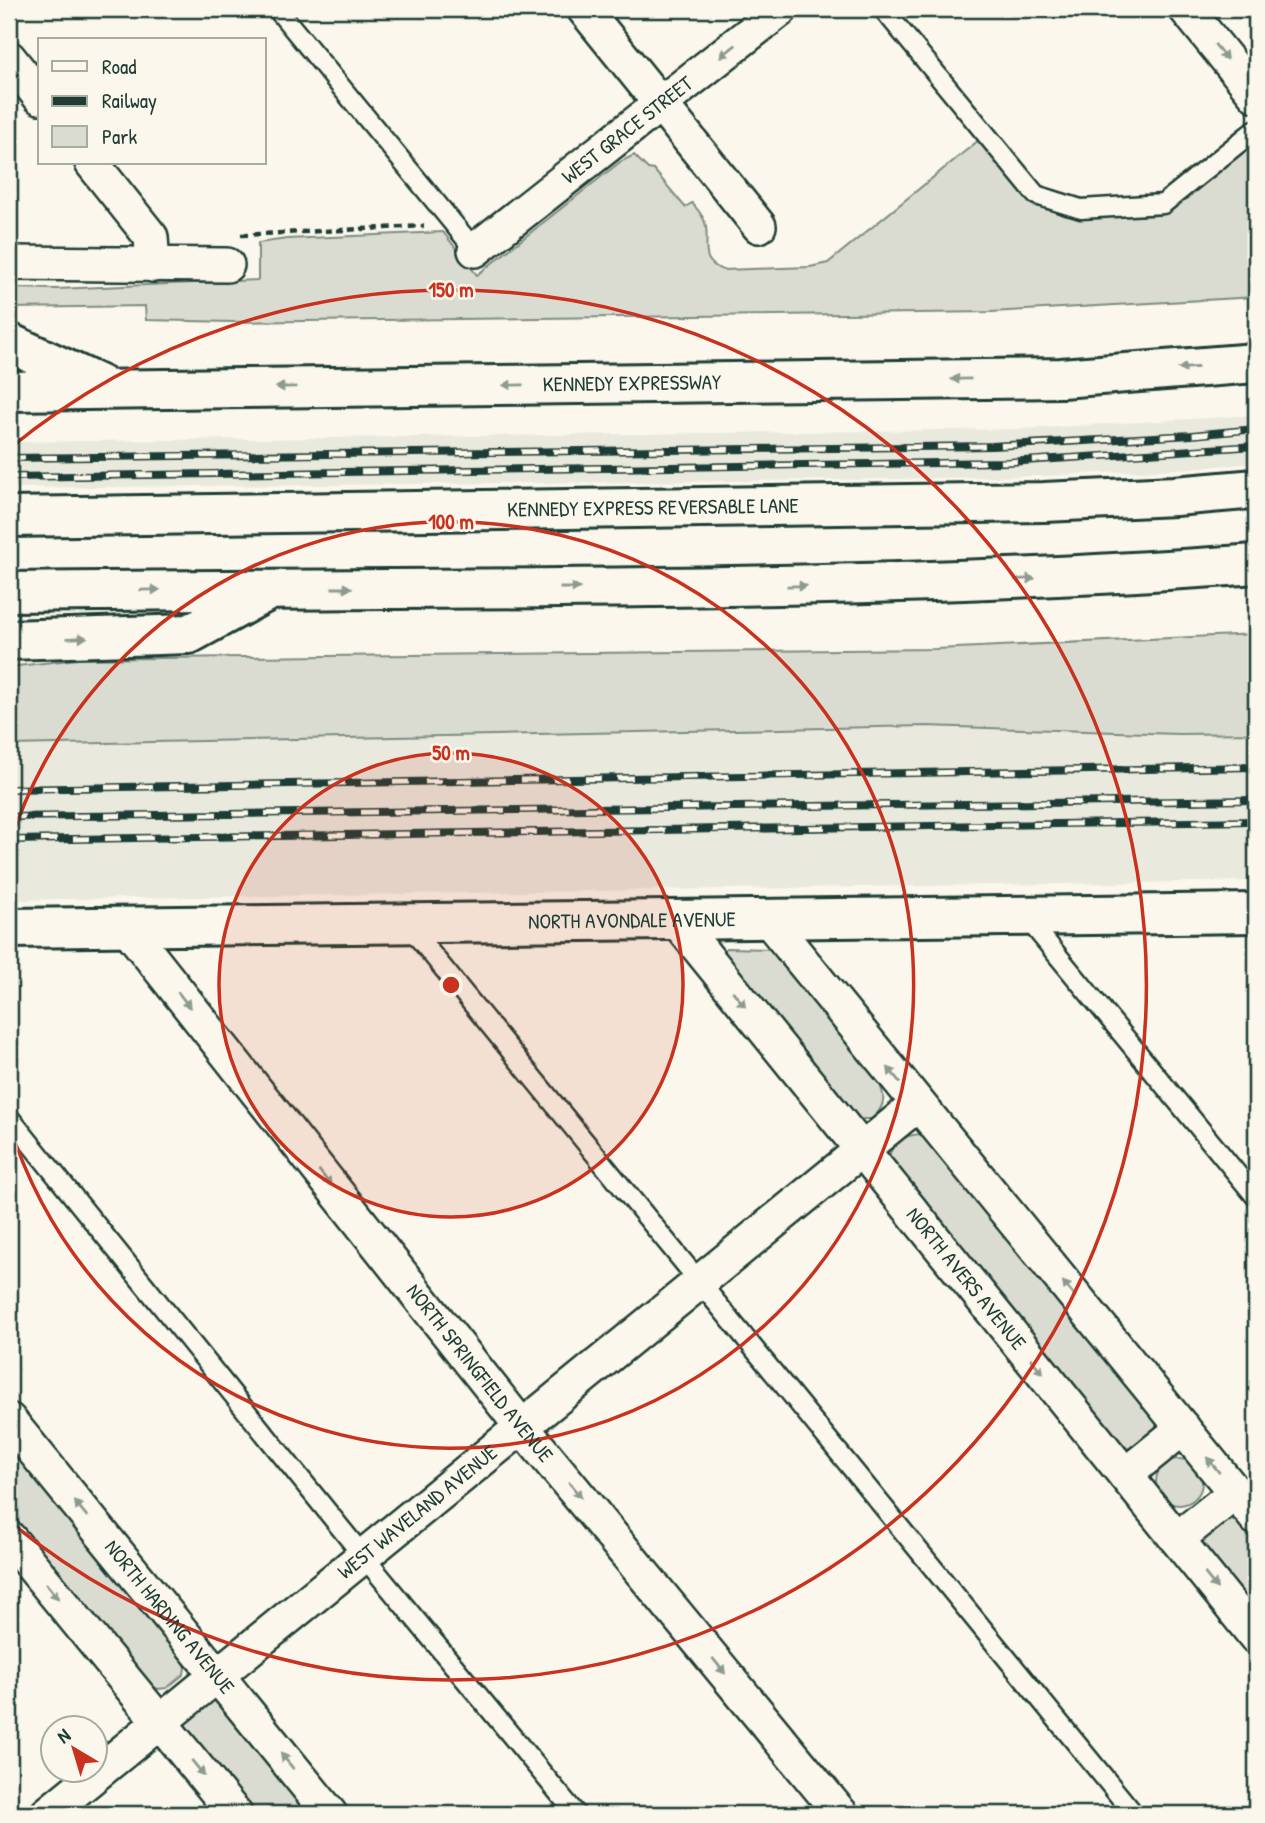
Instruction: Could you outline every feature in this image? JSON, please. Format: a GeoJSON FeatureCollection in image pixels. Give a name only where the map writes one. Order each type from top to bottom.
{"type":"FeatureCollection","features":[{"type":"Feature","properties":{"kind":"main road"},"geometry":{"type":"LineString","coordinates":[[9,343],[109,389]]}},
{"type":"Feature","properties":{"kind":"main road","name":"KENNEDY EXPRESSWAY"},"geometry":{"type":"LineString","coordinates":[[9,391],[1061,378],[1256,363]]}},
{"type":"Feature","properties":{"kind":"main road","name":"KENNEDY EXPRESS REVERSABLE LANE"},"geometry":{"type":"LineString","coordinates":[[9,517],[1044,502],[1256,489]]}},
{"type":"Feature","properties":{"kind":"main road"},"geometry":{"type":"LineString","coordinates":[[9,592],[881,584],[1108,575],[1256,564]]}},
{"type":"Feature","properties":{"kind":"main road"},"geometry":{"type":"LineString","coordinates":[[9,640],[189,634],[274,588]]}},
{"type":"Feature","properties":{"kind":"main road","name":"NORTH AVONDALE AVENUE"},"geometry":{"type":"LineString","coordinates":[[9,928],[1256,913]]}},
{"type":"Feature","properties":{"kind":"street"},"geometry":{"type":"LineString","coordinates":[[584,9],[759,226]]}},
{"type":"Feature","properties":{"kind":"street","name":"WEST GRACE STREET"},"geometry":{"type":"LineString","coordinates":[[475,250],[781,9]]}},
{"type":"Feature","properties":{"kind":"street"},"geometry":{"type":"LineString","coordinates":[[1186,9],[1256,95]]}},
{"type":"Feature","properties":{"kind":"street"},"geometry":{"type":"LineString","coordinates":[[9,58],[38,94]]}},
{"type":"Feature","properties":{"kind":"street"},"geometry":{"type":"LineString","coordinates":[[93,164],[151,237],[153,265]]}},
{"type":"Feature","properties":{"kind":"street"},"geometry":{"type":"LineString","coordinates":[[9,263],[153,265],[233,250]]}},
{"type":"Feature","properties":{"kind":"street"},"geometry":{"type":"LineString","coordinates":[[767,918],[1256,1518]]}},
{"type":"Feature","properties":{"kind":"street","name":"NORTH AVERS AVENUE"},"geometry":{"type":"LineString","coordinates":[[677,921],[1256,1637]]}},
{"type":"Feature","properties":{"kind":"street","name":"NORTH SPRINGFIELD AVENUE"},"geometry":{"type":"LineString","coordinates":[[126,926],[522,1427],[841,1814]]}},
{"type":"Feature","properties":{"kind":"street","name":"WEST WAVELAND AVENUE"},"geometry":{"type":"LineString","coordinates":[[47,1814],[918,1104]]}},
{"type":"Feature","properties":{"kind":"street","name":"NORTH HARDING AVENUE"},"geometry":{"type":"LineString","coordinates":[[9,1420],[330,1814]]}},
{"type":"Feature","properties":{"kind":"street"},"geometry":{"type":"LineString","coordinates":[[1125,1475],[1183,1428]]}},
{"type":"Feature","properties":{"kind":"street"},"geometry":{"type":"LineString","coordinates":[[1177,1539],[1236,1492]]}},
{"type":"Feature","properties":{"kind":"street"},"geometry":{"type":"LineString","coordinates":[[9,1538],[235,1814]]}},
{"type":"Feature","properties":{"kind":"lane"},"geometry":{"type":"LineString","coordinates":[[277,9],[475,250]]}},
{"type":"Feature","properties":{"kind":"lane"},"geometry":{"type":"LineString","coordinates":[[883,9],[1036,195],[1081,209],[1163,204],[1256,129]]}},
{"type":"Feature","properties":{"kind":"lane"},"geometry":{"type":"LineString","coordinates":[[1026,917],[1256,1197]]}},
{"type":"Feature","properties":{"kind":"lane"},"geometry":{"type":"LineString","coordinates":[[407,924],[1134,1814]]}},
{"type":"Feature","properties":{"kind":"lane"},"geometry":{"type":"LineString","coordinates":[[9,1117],[364,1557],[576,1814]]}},
{"type":"Feature","properties":{"kind":"path"},"geometry":{"type":"LineString","coordinates":[[233,250],[430,226]]}},
{"type":"Feature","properties":{"kind":"shaded area"},"geometry":{"type":"Polygon","coordinates":[[[1256,415],[1256,463],[1177,469],[1043,476],[839,480],[9,488],[9,442],[1023,429],[1256,415]]]}},
{"type":"Feature","properties":{"kind":"shaded area"},"geometry":{"type":"Polygon","coordinates":[[[926,726],[1179,734],[1256,733],[1256,881],[9,900],[9,745],[926,726]]]}},
{"type":"Feature","properties":{"kind":"green space"},"geometry":{"type":"Polygon","coordinates":[[[979,140],[1026,198],[1035,204],[1066,216],[1101,217],[1161,215],[1256,143],[1256,297],[991,312],[233,322],[146,320],[145,306],[9,308],[9,288],[57,289],[258,280],[258,243],[287,239],[443,232],[477,275],[620,162],[634,155],[648,169],[654,170],[685,207],[692,203],[699,211],[707,234],[708,257],[716,266],[723,270],[810,267],[828,263],[979,140]]]}},
{"type":"Feature","properties":{"kind":"green space"},"geometry":{"type":"Polygon","coordinates":[[[1256,634],[1256,733],[1179,734],[926,726],[9,745],[9,667],[78,659],[936,649],[1256,634]]]}},
{"type":"Feature","properties":{"kind":"green space"},"geometry":{"type":"Polygon","coordinates":[[[726,948],[773,949],[876,1076],[883,1104],[872,1119],[860,1119],[846,1114],[722,954],[726,948]]]}},
{"type":"Feature","properties":{"kind":"green space"},"geometry":{"type":"Polygon","coordinates":[[[920,1134],[930,1139],[1157,1420],[1156,1431],[1140,1448],[1129,1449],[1117,1444],[888,1159],[899,1140],[920,1134]]]}},
{"type":"Feature","properties":{"kind":"green space"},"geometry":{"type":"Polygon","coordinates":[[[9,1439],[186,1662],[184,1674],[167,1688],[158,1689],[148,1684],[9,1515],[9,1439]]]}},
{"type":"Feature","properties":{"kind":"green space"},"geometry":{"type":"Polygon","coordinates":[[[1179,1459],[1195,1466],[1202,1482],[1195,1498],[1179,1505],[1163,1498],[1156,1482],[1163,1466],[1179,1459]]]}},
{"type":"Feature","properties":{"kind":"green space"},"geometry":{"type":"Polygon","coordinates":[[[1219,1518],[1239,1522],[1256,1534],[1256,1619],[1200,1545],[1201,1535],[1219,1518]]]}},
{"type":"Feature","properties":{"kind":"green space"},"geometry":{"type":"Polygon","coordinates":[[[208,1698],[219,1699],[317,1814],[249,1814],[187,1734],[185,1721],[208,1698]]]}},
{"type":"Feature","properties":{"kind":"railway"},"geometry":{"type":"LineString","coordinates":[[9,458],[992,446],[1256,429]]}},
{"type":"Feature","properties":{"kind":"railway"},"geometry":{"type":"LineString","coordinates":[[9,477],[1007,462],[1256,446]]}},
{"type":"Feature","properties":{"kind":"railway"},"geometry":{"type":"LineString","coordinates":[[9,789],[1256,767]]}},
{"type":"Feature","properties":{"kind":"railway"},"geometry":{"type":"LineString","coordinates":[[9,817],[1256,800]]}},
{"type":"Feature","properties":{"kind":"railway"},"geometry":{"type":"LineString","coordinates":[[9,840],[1256,821]]}}]}
